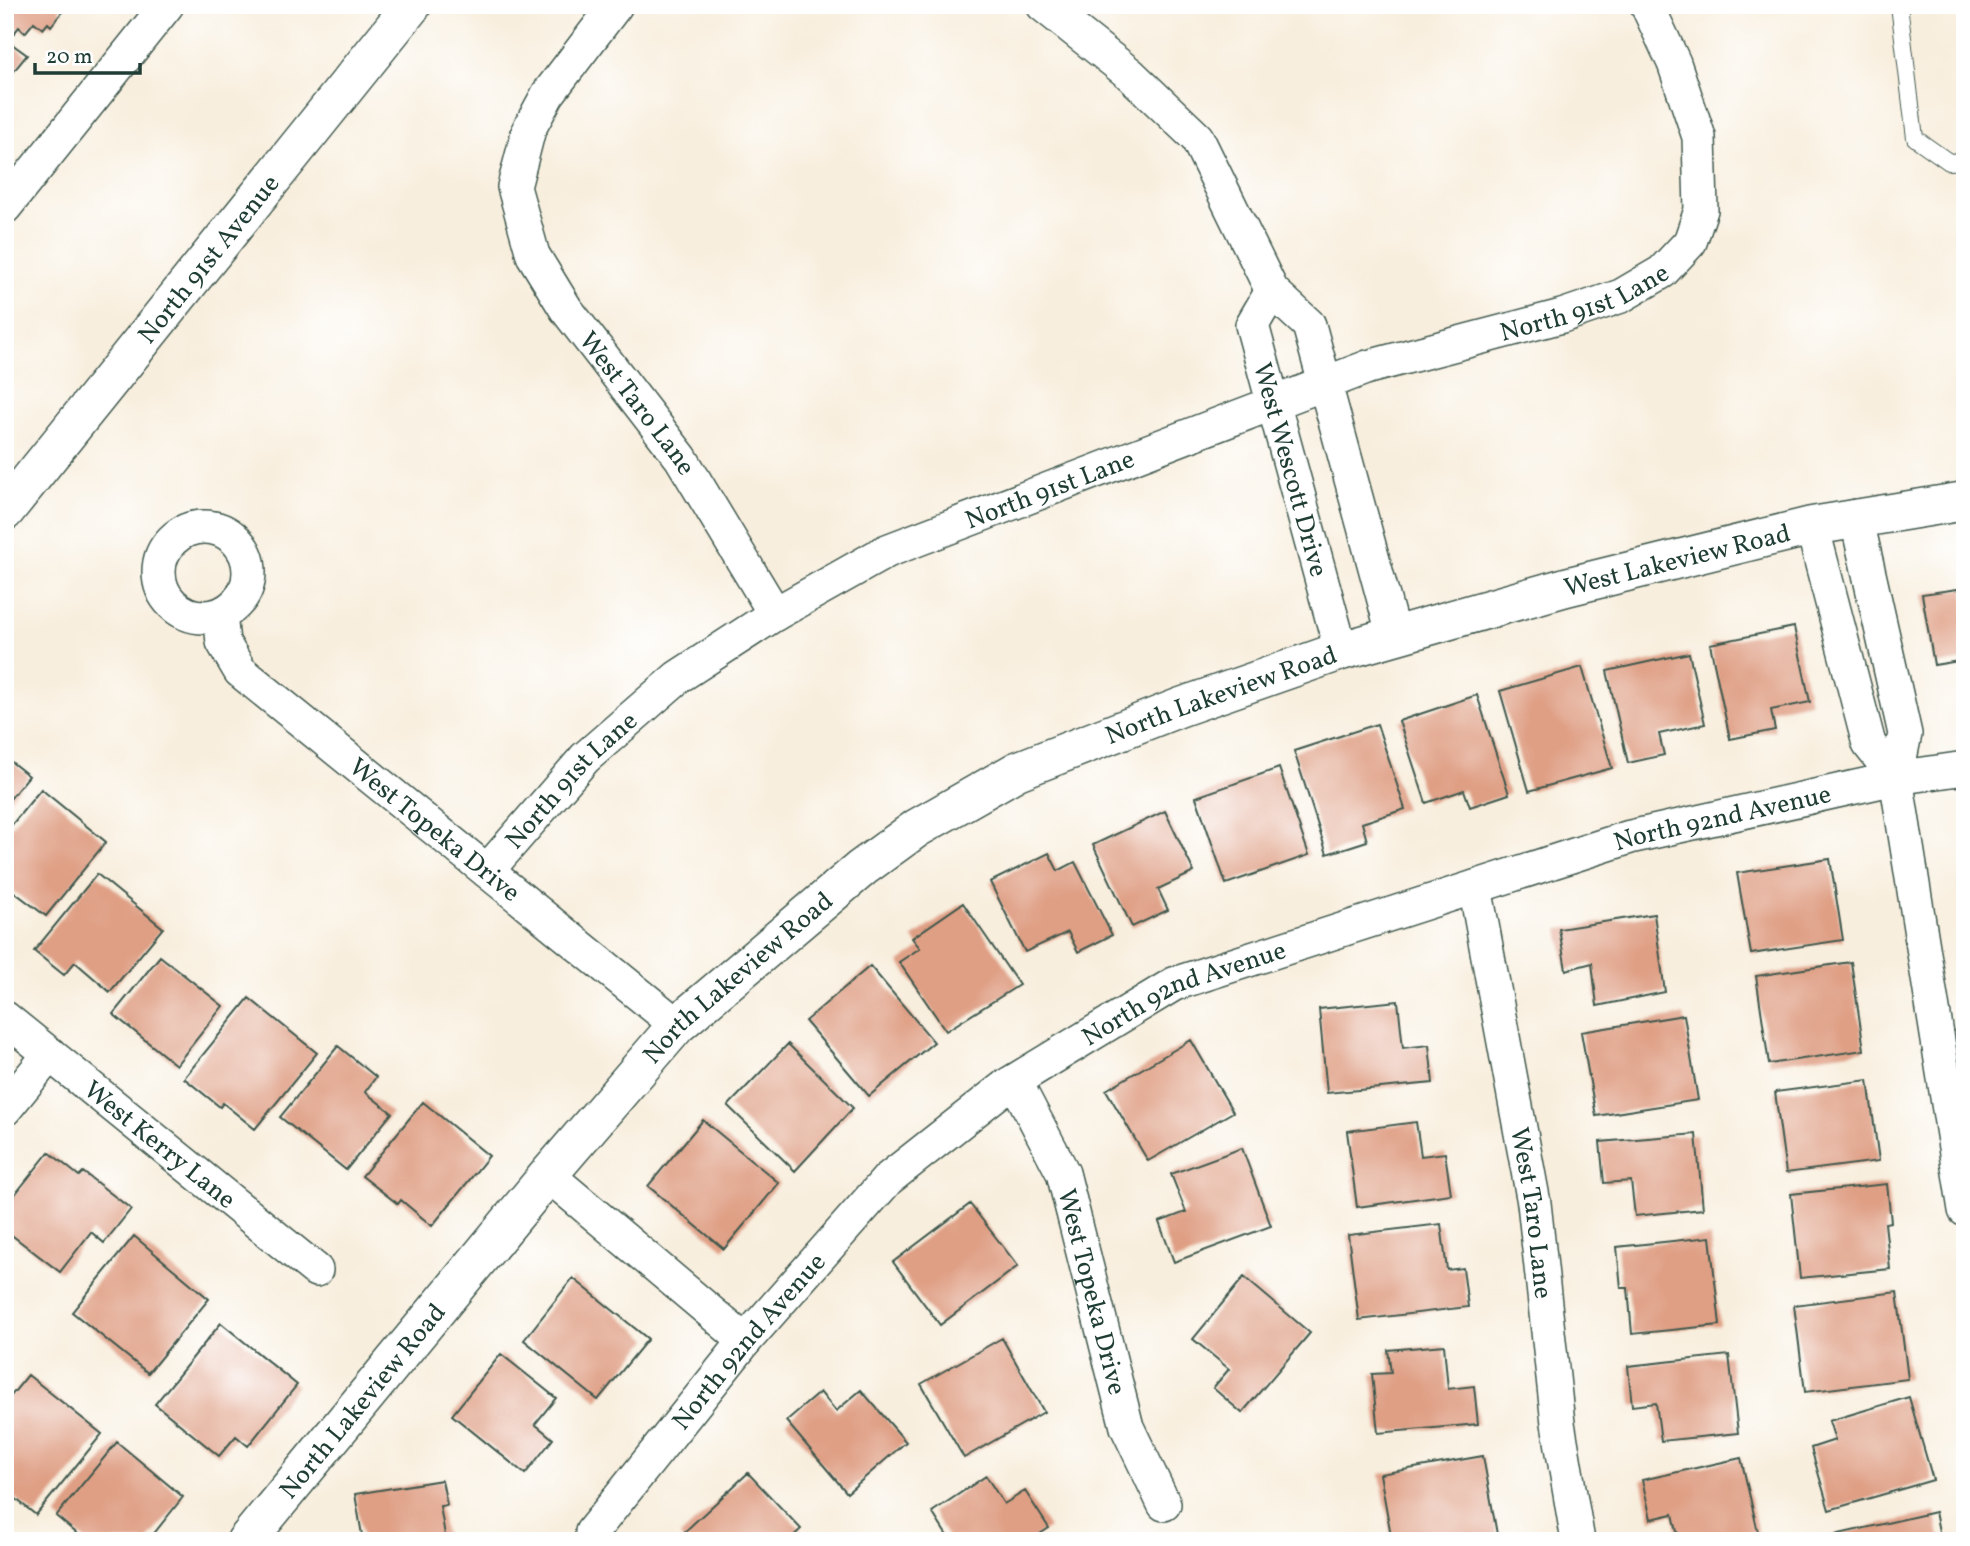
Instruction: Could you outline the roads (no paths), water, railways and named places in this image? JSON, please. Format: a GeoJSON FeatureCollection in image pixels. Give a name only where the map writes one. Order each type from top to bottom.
{"type":"FeatureCollection","features":[{"type":"Feature","properties":{"kind":"street"},"geometry":{"type":"LineString","coordinates":[[5,207],[167,5]]}},
{"type":"Feature","properties":{"kind":"street","name":"North 91st Avenue"},"geometry":{"type":"LineString","coordinates":[[5,511],[412,5]]}},
{"type":"Feature","properties":{"kind":"street","name":"West Taro Lane"},"geometry":{"type":"LineString","coordinates":[[616,5],[586,41],[528,129],[514,187],[533,256],[559,298],[681,458],[775,614]]}},
{"type":"Feature","properties":{"kind":"street","name":"West Wescott Drive"},"geometry":{"type":"LineString","coordinates":[[1043,5],[1130,74],[1197,138],[1272,291],[1309,325],[1394,637]]}},
{"type":"Feature","properties":{"kind":"street","name":"North 91st Lane"},"geometry":{"type":"LineString","coordinates":[[488,871],[585,758],[678,677],[775,614],[887,551],[1368,367],[1621,296],[1662,272],[1690,242],[1701,209],[1699,137],[1674,63],[1647,5]]}},
{"type":"Feature","properties":{"kind":"street","name":"West Wescott Drive"},"geometry":{"type":"LineString","coordinates":[[1272,291],[1252,325],[1341,651]]}},
{"type":"Feature","properties":{"kind":"street","name":"West Lakeview Road"},"geometry":{"type":"LineString","coordinates":[[1394,637],[1566,587],[1812,526],[1856,516],[1965,501]]}},
{"type":"Feature","properties":{"kind":"street"},"geometry":{"type":"LineString","coordinates":[[1856,516],[1905,734],[1896,778],[1965,1210]]}},
{"type":"Feature","properties":{"kind":"street"},"geometry":{"type":"LineString","coordinates":[[1812,526],[1869,744],[1896,778]]}},
{"type":"Feature","properties":{"kind":"street","name":"West Topeka Drive"},"geometry":{"type":"LineString","coordinates":[[220,615],[223,642],[240,671],[677,1025]]}},
{"type":"Feature","properties":{"kind":"street","name":"North Lakeview Road"},"geometry":{"type":"LineString","coordinates":[[246,1541],[548,1174],[677,1025],[862,868],[940,815],[1017,771],[1181,707],[1341,651],[1394,637]]}},
{"type":"Feature","properties":{"kind":"street","name":"North 92nd Avenue"},"geometry":{"type":"LineString","coordinates":[[592,1536],[745,1341],[888,1179],[1015,1081],[1174,984],[1630,837],[1896,778],[1965,768]]}},
{"type":"Feature","properties":{"kind":"street","name":"West Taro Lane"},"geometry":{"type":"LineString","coordinates":[[1475,887],[1534,1203],[1558,1423],[1578,1541]]}},
{"type":"Feature","properties":{"kind":"street","name":"West Kerry Lane"},"geometry":{"type":"LineString","coordinates":[[5,1018],[316,1270]]}},
{"type":"Feature","properties":{"kind":"street"},"geometry":{"type":"LineString","coordinates":[[5,1110],[50,1054]]}},
{"type":"Feature","properties":{"kind":"street","name":"West Topeka Drive"},"geometry":{"type":"LineString","coordinates":[[1015,1081],[1063,1173],[1127,1427],[1164,1504]]}},
{"type":"Feature","properties":{"kind":"street"},"geometry":{"type":"LineString","coordinates":[[548,1174],[745,1341]]}},
{"type":"Feature","properties":{"kind":"lane"},"geometry":{"type":"LineString","coordinates":[[1899,5],[1915,138],[1949,162],[1965,161]]}}]}
